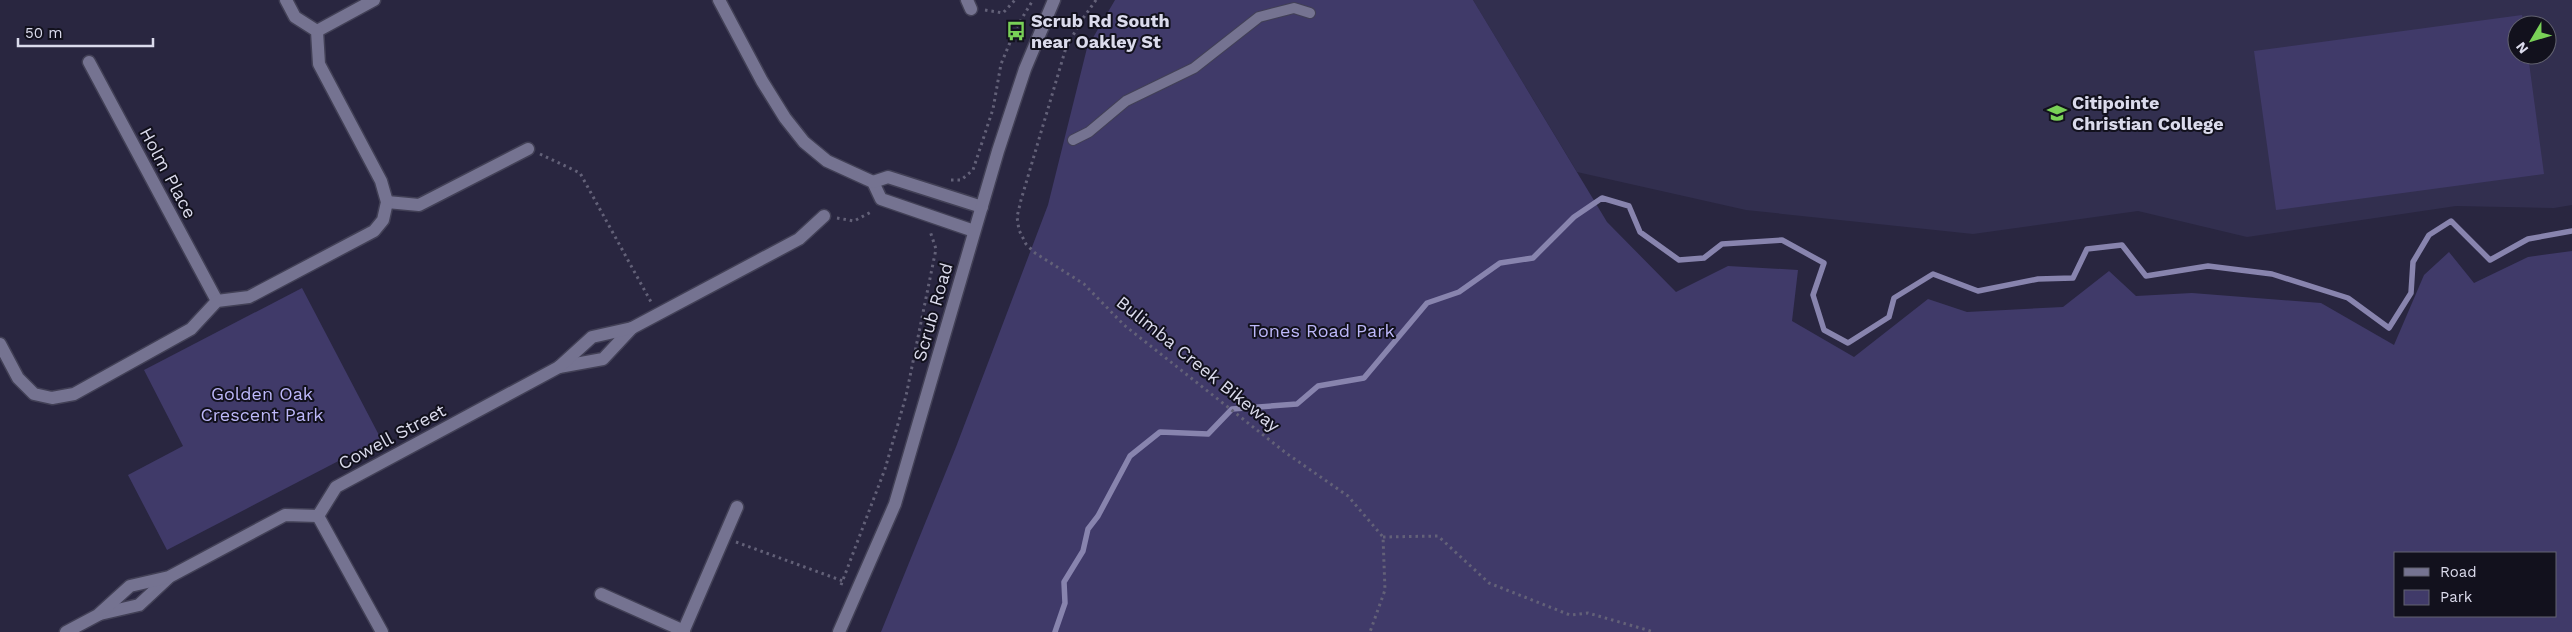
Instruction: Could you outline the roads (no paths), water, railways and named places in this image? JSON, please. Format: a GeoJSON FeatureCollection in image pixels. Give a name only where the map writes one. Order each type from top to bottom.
{"type":"FeatureCollection","features":[{"type":"Feature","properties":{"kind":"street"},"geometry":{"type":"LineString","coordinates":[[286,0],[295,17],[317,31]]}},
{"type":"Feature","properties":{"kind":"street"},"geometry":{"type":"LineString","coordinates":[[317,31],[374,0]]}},
{"type":"Feature","properties":{"kind":"street"},"geometry":{"type":"LineString","coordinates":[[719,0],[762,81],[785,118],[804,142],[827,161],[873,182],[881,199],[974,231]]}},
{"type":"Feature","properties":{"kind":"street","name":"Scrub Road"},"geometry":{"type":"LineString","coordinates":[[839,632],[895,504],[919,428],[974,231],[1025,69],[1054,0]]}},
{"type":"Feature","properties":{"kind":"street"},"geometry":{"type":"LineString","coordinates":[[0,344],[18,378],[34,394],[52,398],[74,394],[191,329],[217,302],[249,297],[374,231],[383,220],[387,202],[381,180],[319,64],[317,31]]}},
{"type":"Feature","properties":{"kind":"street","name":"Holm Place"},"geometry":{"type":"LineString","coordinates":[[89,62],[217,302]]}},
{"type":"Feature","properties":{"kind":"street"},"geometry":{"type":"LineString","coordinates":[[387,202],[419,205],[528,149]]}},
{"type":"Feature","properties":{"kind":"street"},"geometry":{"type":"LineString","coordinates":[[873,182],[888,177],[982,207]]}},
{"type":"Feature","properties":{"kind":"street","name":"Cowell Street"},"geometry":{"type":"LineString","coordinates":[[318,516],[336,487],[559,368],[592,337],[632,328],[799,239],[824,216]]}},
{"type":"Feature","properties":{"kind":"street","name":"Cowell Street"},"geometry":{"type":"LineString","coordinates":[[559,368],[603,359],[632,328]]}},
{"type":"Feature","properties":{"kind":"street"},"geometry":{"type":"LineString","coordinates":[[602,594],[683,631],[737,507]]}},
{"type":"Feature","properties":{"kind":"street"},"geometry":{"type":"LineString","coordinates":[[66,632],[98,615],[130,586],[169,576],[285,515],[318,516],[382,632]]}},
{"type":"Feature","properties":{"kind":"street"},"geometry":{"type":"LineString","coordinates":[[98,615],[139,605],[169,576]]}},
{"type":"Feature","properties":{"kind":"lane"},"geometry":{"type":"LineString","coordinates":[[1073,140],[1089,132],[1126,101],[1194,68],[1259,17],[1294,8],[1310,13]]}},
{"type":"Feature","properties":{"kind":"waterway"},"geometry":{"type":"LineString","coordinates":[[1055,632],[1065,603],[1064,582],[1083,551],[1088,529],[1098,516],[1130,456],[1160,432],[1208,434],[1232,409],[1297,404],[1318,386],[1364,378],[1427,303],[1459,292],[1500,263],[1533,258],[1574,217],[1602,198],[1629,206],[1640,232],[1679,260],[1704,258],[1722,244],[1782,240],[1824,263],[1813,295],[1824,330],[1848,343],[1889,317],[1894,298],[1933,274],[1978,291],[2038,279],[2073,278],[2087,249],[2122,245],[2146,276],[2208,266],[2272,274],[2348,298],[2389,328],[2411,293],[2413,262],[2429,235],[2451,221],[2490,260],[2528,239],[2572,231]]}},
{"type":"Feature","properties":{"kind":"place","name":"Scrub Rd South near Oakley St"},"geometry":{"type":"Point","coordinates":[1016,31]}},
{"type":"Feature","properties":{"kind":"place","name":"Citipointe Christian College"},"geometry":{"type":"Point","coordinates":[2057,113]}},
{"type":"Feature","properties":{"kind":"park label","name":"Tones Road Park"},"geometry":{"type":"Point","coordinates":[1322,331]}},
{"type":"Feature","properties":{"kind":"park label","name":"Golden Oak Crescent Park"},"geometry":{"type":"Point","coordinates":[262,404]}}]}
